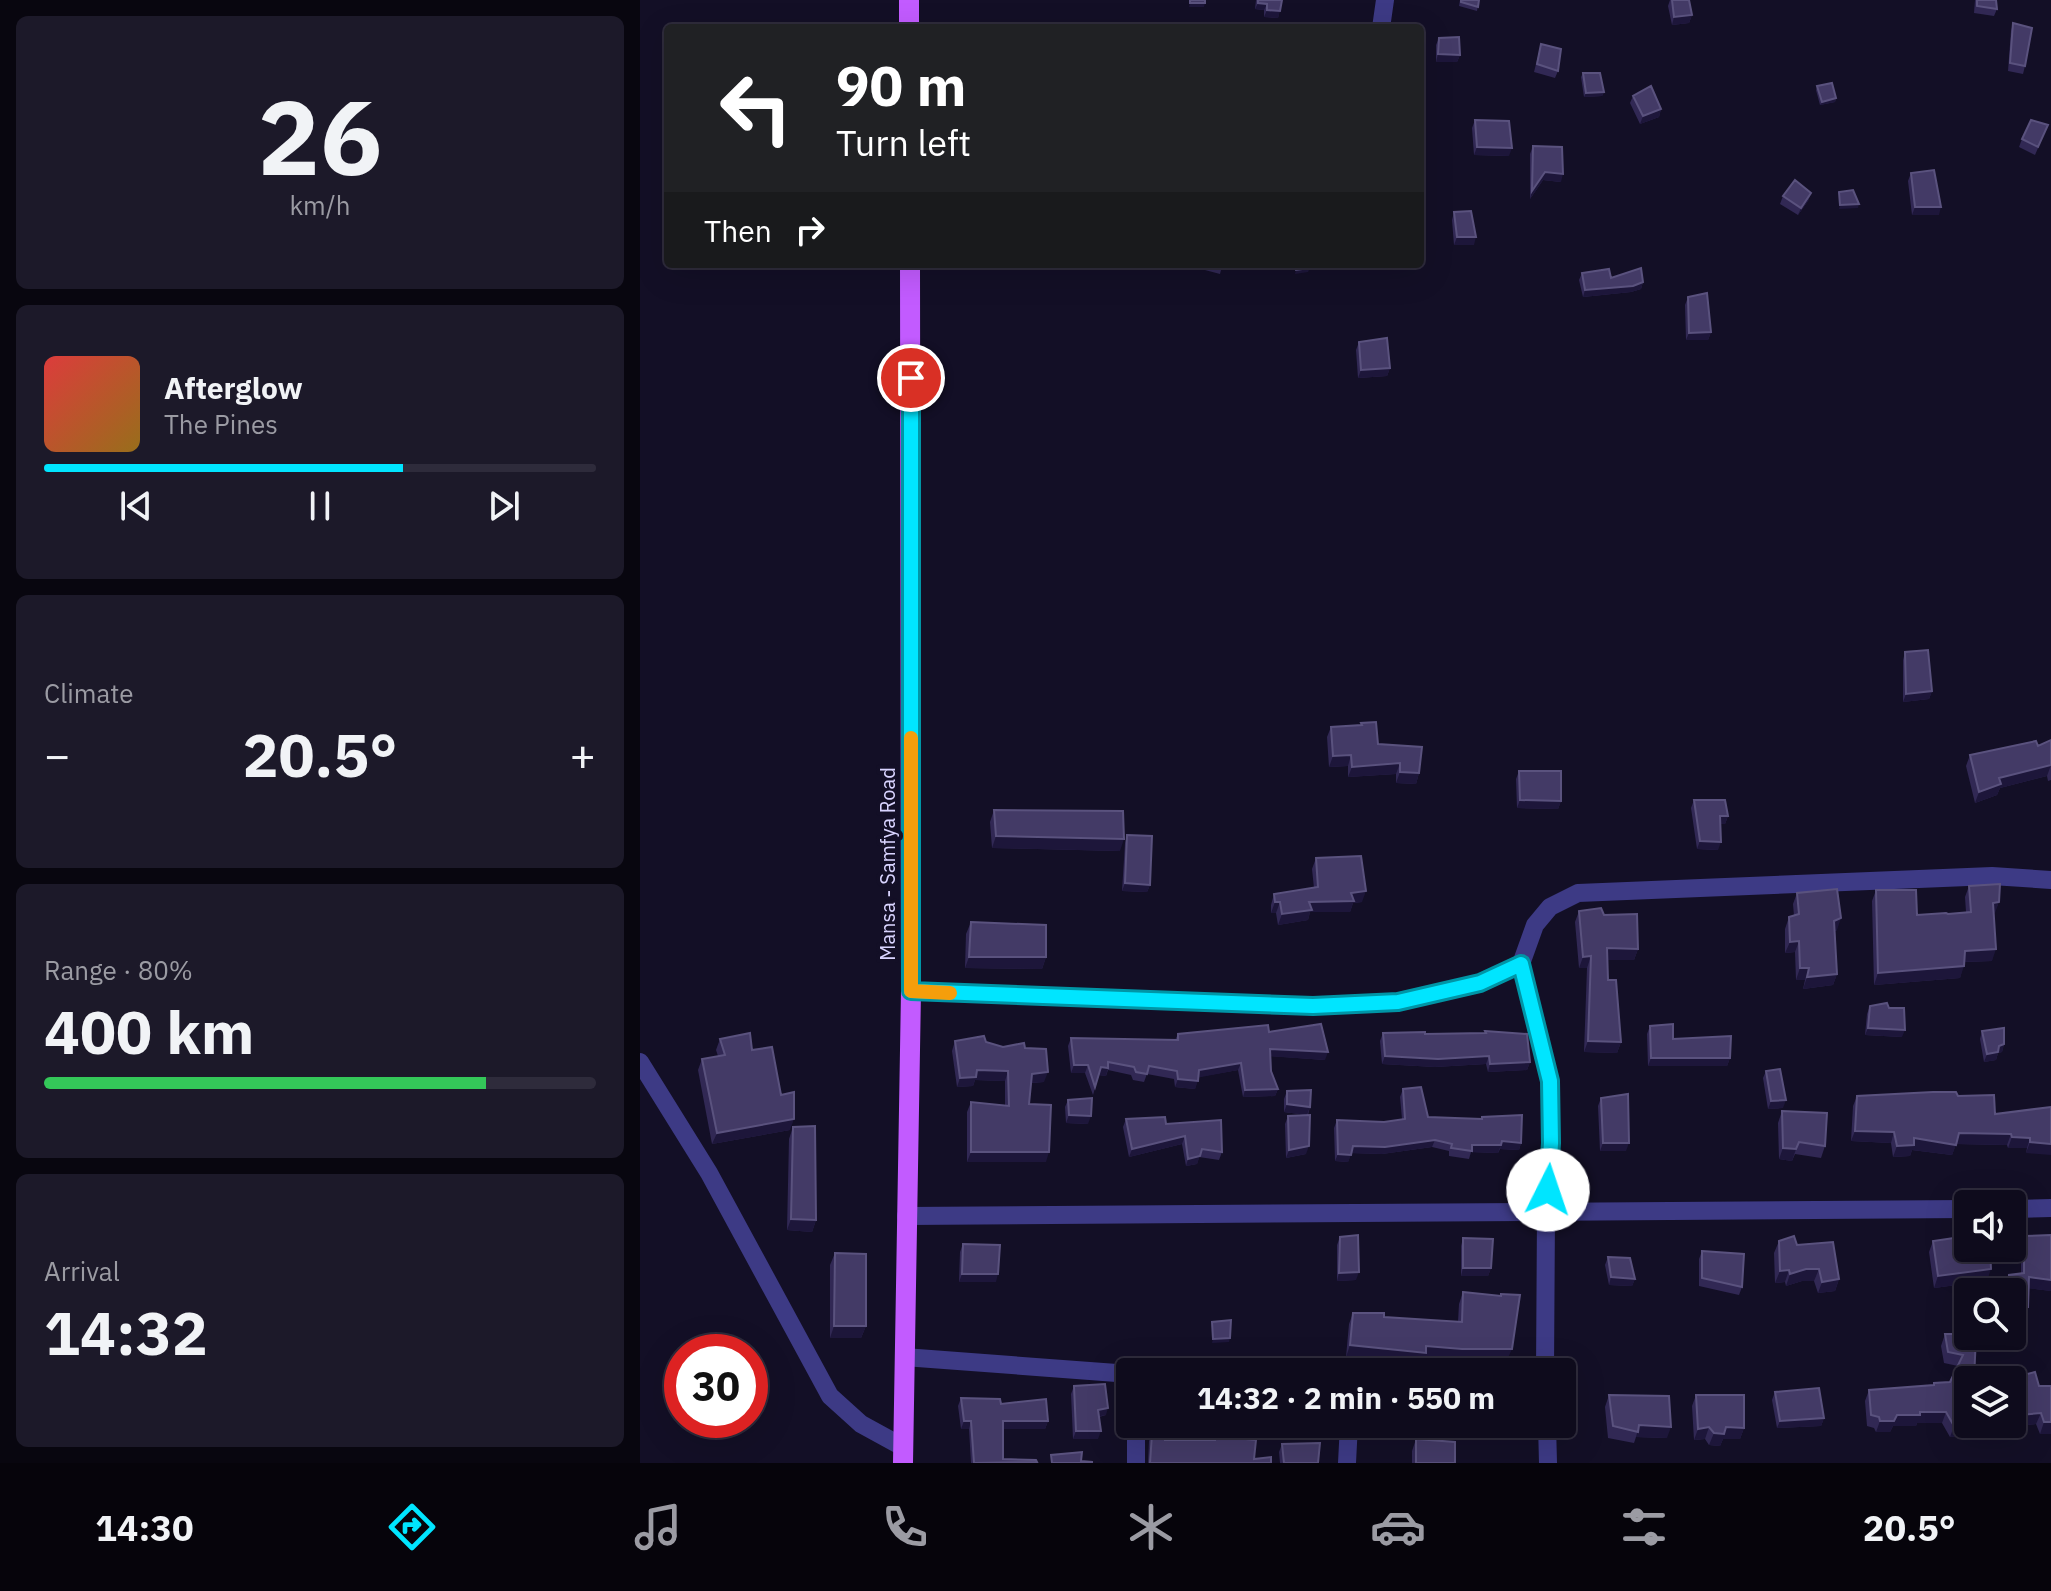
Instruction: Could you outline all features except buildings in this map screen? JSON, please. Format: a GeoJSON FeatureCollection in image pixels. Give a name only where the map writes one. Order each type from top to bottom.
{"type":"FeatureCollection","features":[{"type":"Feature","properties":{"kind":"main road"},"geometry":{"type":"LineString","coordinates":[[909,0],[909,24]]}},
{"type":"Feature","properties":{"kind":"main road","name":"Mansa - Samfya Road"},"geometry":{"type":"LineString","coordinates":[[903,1455],[911,991],[910,268]]}},
{"type":"Feature","properties":{"kind":"street"},"geometry":{"type":"LineString","coordinates":[[1382,24],[1385,0]]}},
{"type":"Feature","properties":{"kind":"street"},"geometry":{"type":"LineString","coordinates":[[1545,1358],[1550,1081],[1521,964],[1535,925],[1550,907],[1578,893],[1992,876],[2051,880]]}},
{"type":"Feature","properties":{"kind":"street"},"geometry":{"type":"LineString","coordinates":[[911,991],[1313,1006],[1398,1002],[1480,983],[1521,964]]}},
{"type":"Feature","properties":{"kind":"street"},"geometry":{"type":"LineString","coordinates":[[640,1062],[709,1173],[830,1396],[903,1455]]}},
{"type":"Feature","properties":{"kind":"street"},"geometry":{"type":"LineString","coordinates":[[2026,1209],[2051,1208]]}},
{"type":"Feature","properties":{"kind":"street"},"geometry":{"type":"LineString","coordinates":[[906,1216],[1954,1209]]}},
{"type":"Feature","properties":{"kind":"street"},"geometry":{"type":"LineString","coordinates":[[904,1357],[1116,1373]]}},
{"type":"Feature","properties":{"kind":"street"},"geometry":{"type":"LineString","coordinates":[[1136,1438],[1136,1463]]}},
{"type":"Feature","properties":{"kind":"street"},"geometry":{"type":"LineString","coordinates":[[1347,1463],[1348,1438]]}},
{"type":"Feature","properties":{"kind":"street"},"geometry":{"type":"LineString","coordinates":[[1547,1438],[1548,1463]]}},
{"type":"Feature","properties":{"kind":"slow traffic"},"geometry":{"type":"LineString","coordinates":[[911,738],[911,991],[950,993]]}},
{"type":"Feature","properties":{"kind":"route"},"geometry":{"type":"LineString","coordinates":[[911,378],[911,991],[1313,1006],[1398,1002],[1480,983],[1521,964],[1550,1081],[1548,1190]]}}]}
